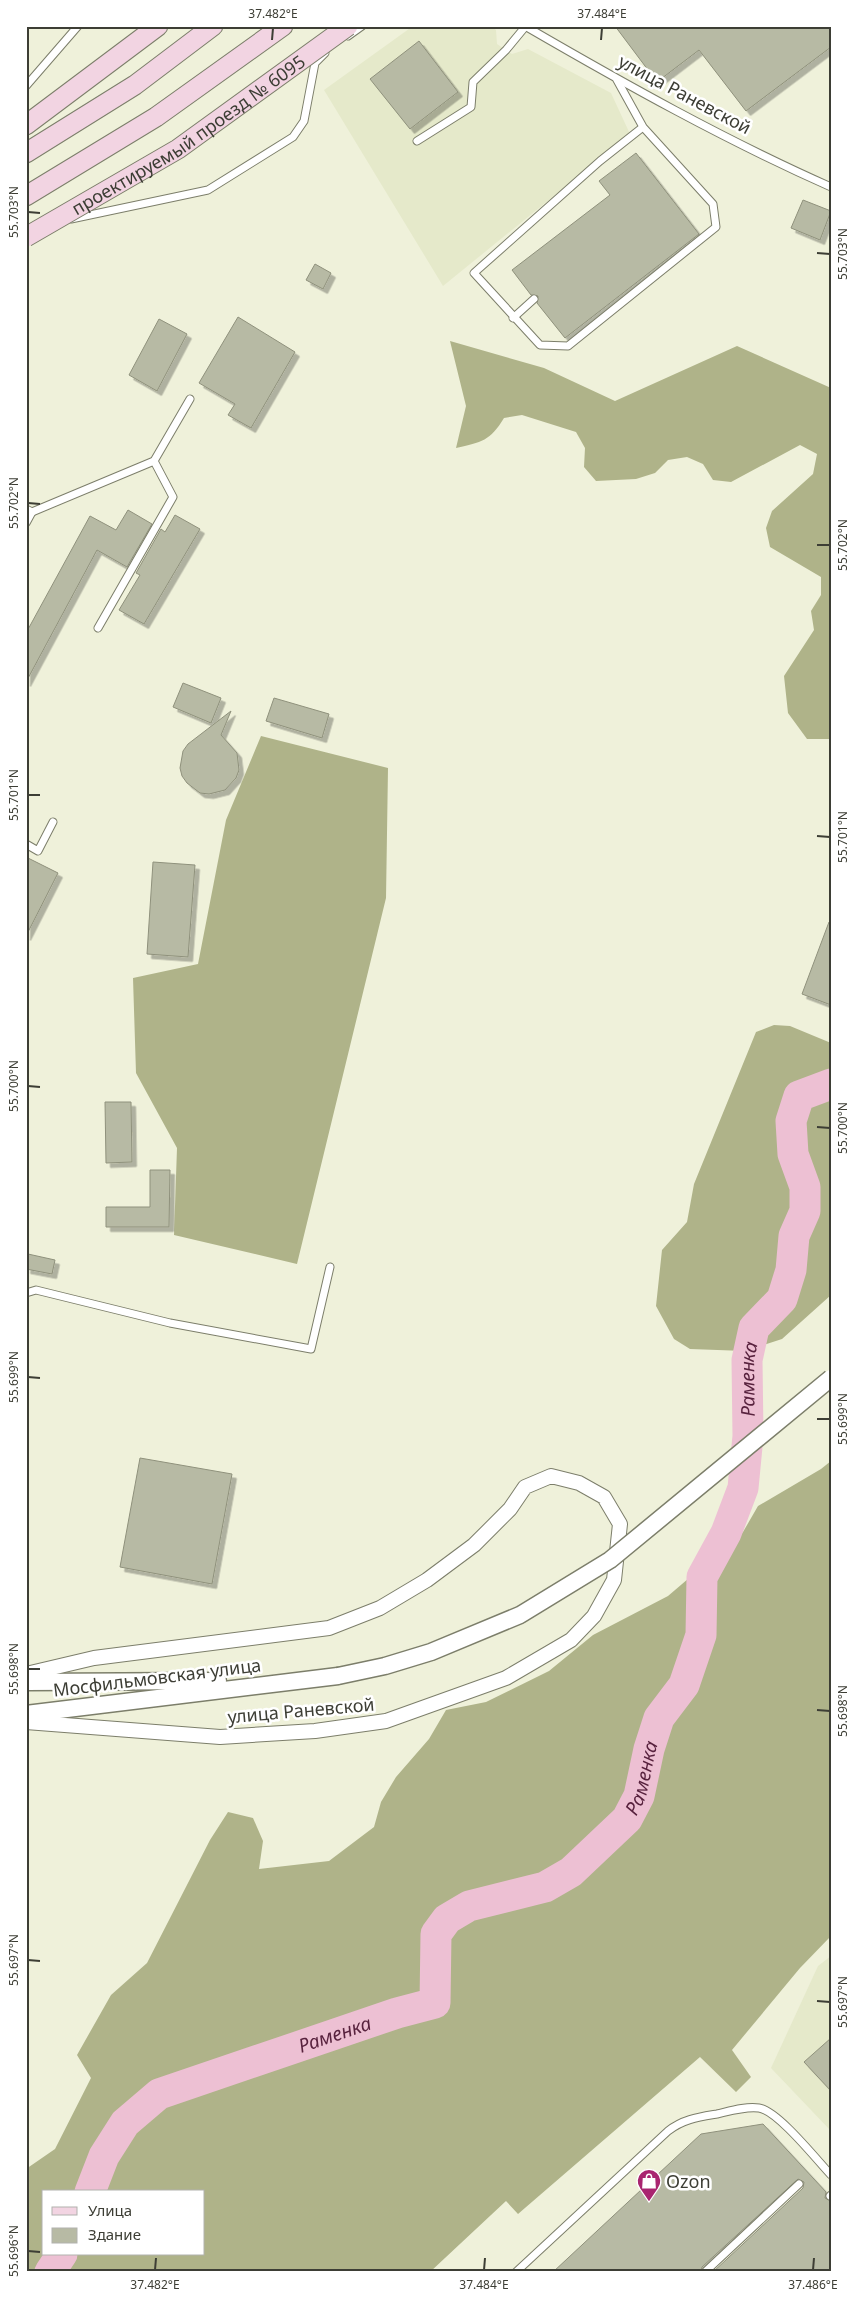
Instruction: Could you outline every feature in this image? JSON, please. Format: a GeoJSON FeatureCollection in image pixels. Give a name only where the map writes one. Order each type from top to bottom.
{"type":"FeatureCollection","features":[{"type":"Feature","properties":{"kind":"main road"},"geometry":{"type":"LineString","coordinates":[[26,125],[158,26]]}},
{"type":"Feature","properties":{"kind":"main road"},"geometry":{"type":"LineString","coordinates":[[26,153],[135,85],[213,26]]}},
{"type":"Feature","properties":{"kind":"main road"},"geometry":{"type":"LineString","coordinates":[[26,196],[156,117],[283,26]]}},
{"type":"Feature","properties":{"kind":"main road","name":"проектируемый проезд № 6095"},"geometry":{"type":"LineString","coordinates":[[26,237],[178,149],[345,34]]}},
{"type":"Feature","properties":{"kind":"street","name":"Мосфильмовская улица"},"geometry":{"type":"LineString","coordinates":[[26,1714],[338,1676],[385,1666],[431,1652],[520,1615],[610,1560],[831,1378]]}},
{"type":"Feature","properties":{"kind":"street","name":"улица Раневской"},"geometry":{"type":"LineString","coordinates":[[26,1674],[94,1658],[329,1628],[380,1608],[427,1580],[474,1545],[510,1509],[525,1487],[551,1476],[579,1483],[604,1497],[620,1524],[614,1580],[594,1616],[571,1640],[506,1678],[386,1722],[315,1730],[220,1737],[26,1722]]}},
{"type":"Feature","properties":{"kind":"street","name":"Мосфильмовская улица"},"geometry":{"type":"LineString","coordinates":[[26,1682],[293,1680]]}},
{"type":"Feature","properties":{"kind":"lane"},"geometry":{"type":"LineString","coordinates":[[26,86],[78,26]]}},
{"type":"Feature","properties":{"kind":"lane"},"geometry":{"type":"LineString","coordinates":[[345,34],[362,26]]}},
{"type":"Feature","properties":{"kind":"lane"},"geometry":{"type":"LineString","coordinates":[[417,142],[471,107],[473,82],[506,50],[525,26]]}},
{"type":"Feature","properties":{"kind":"lane","name":"улица Раневской"},"geometry":{"type":"LineString","coordinates":[[525,26],[617,80],[757,154],[831,187]]}},
{"type":"Feature","properties":{"kind":"lane"},"geometry":{"type":"LineString","coordinates":[[26,227],[187,196],[214,186],[293,137],[300,130],[307,111],[315,63],[334,47]]}},
{"type":"Feature","properties":{"kind":"lane"},"geometry":{"type":"LineString","coordinates":[[617,80],[643,127],[714,204],[716,226],[568,346],[540,345],[513,318],[474,273],[600,161],[643,127]]}},
{"type":"Feature","properties":{"kind":"lane"},"geometry":{"type":"LineString","coordinates":[[513,318],[534,299]]}},
{"type":"Feature","properties":{"kind":"lane"},"geometry":{"type":"LineString","coordinates":[[26,524],[29,511],[154,461],[190,399]]}},
{"type":"Feature","properties":{"kind":"lane"},"geometry":{"type":"LineString","coordinates":[[98,628],[173,497],[154,461]]}},
{"type":"Feature","properties":{"kind":"lane"},"geometry":{"type":"LineString","coordinates":[[26,844],[38,850],[53,822]]}},
{"type":"Feature","properties":{"kind":"lane"},"geometry":{"type":"LineString","coordinates":[[26,1293],[36,1290],[170,1323],[311,1349],[330,1267]]}},
{"type":"Feature","properties":{"kind":"lane"},"geometry":{"type":"LineString","coordinates":[[516,2272],[668,2131],[678,2123],[691,2118],[750,2108],[765,2109],[778,2118],[831,2175]]}},
{"type":"Feature","properties":{"kind":"lane"},"geometry":{"type":"LineString","coordinates":[[706,2271],[799,2184]]}},
{"type":"Feature","properties":{"kind":"shaded area"},"geometry":{"type":"Polygon","coordinates":[[[413,26],[491,26],[496,30],[497,44],[512,54],[528,49],[611,93],[630,134],[443,286],[324,90],[413,26]]]}},
{"type":"Feature","properties":{"kind":"shaded area"},"geometry":{"type":"Polygon","coordinates":[[[450,341],[544,368],[615,401],[737,346],[831,388],[831,739],[807,739],[788,713],[784,676],[814,630],[811,611],[821,595],[821,577],[770,547],[766,528],[772,511],[813,474],[817,454],[800,445],[731,482],[713,480],[703,464],[687,457],[668,460],[655,473],[636,479],[596,481],[584,467],[585,448],[576,432],[522,415],[504,418],[490,436],[479,442],[456,448],[466,406],[450,341]]]}},
{"type":"Feature","properties":{"kind":"shaded area"},"geometry":{"type":"Polygon","coordinates":[[[261,736],[388,768],[386,898],[297,1264],[174,1235],[177,1148],[136,1073],[133,978],[198,964],[226,820],[261,736]]]}},
{"type":"Feature","properties":{"kind":"shaded area"},"geometry":{"type":"Polygon","coordinates":[[[774,1025],[790,1026],[831,1043],[831,1295],[782,1339],[745,1351],[690,1349],[674,1339],[656,1306],[662,1250],[687,1222],[694,1184],[756,1032],[774,1025]]]}},
{"type":"Feature","properties":{"kind":"shaded area"},"geometry":{"type":"Polygon","coordinates":[[[831,1461],[831,1936],[800,1968],[732,2050],[751,2077],[736,2092],[700,2057],[518,2214],[506,2201],[430,2272],[26,2272],[26,2169],[55,2149],[91,2078],[77,2055],[111,1995],[147,1963],[210,1840],[228,1812],[253,1818],[263,1841],[259,1869],[329,1861],[374,1827],[381,1802],[396,1777],[429,1739],[446,1710],[486,1702],[549,1671],[593,1635],[668,1596],[743,1532],[758,1506],[821,1469],[831,1461]]]}},
{"type":"Feature","properties":{"kind":"shaded area"},"geometry":{"type":"Polygon","coordinates":[[[831,1956],[831,2131],[771,2068],[818,1966],[831,1956]]]}},
{"type":"Feature","properties":{"kind":"building"},"geometry":{"type":"Polygon","coordinates":[[[615,26],[831,26],[831,47],[746,111],[699,50],[657,82],[615,26]]]}},
{"type":"Feature","properties":{"kind":"building"},"geometry":{"type":"Polygon","coordinates":[[[419,41],[458,92],[410,129],[370,79],[419,41]]]}},
{"type":"Feature","properties":{"kind":"building"},"geometry":{"type":"Polygon","coordinates":[[[636,153],[699,234],[565,338],[537,303],[538,296],[531,295],[512,270],[610,195],[599,181],[636,153]]]}},
{"type":"Feature","properties":{"kind":"building"},"geometry":{"type":"Polygon","coordinates":[[[803,200],[831,211],[820,240],[791,228],[803,200]]]}},
{"type":"Feature","properties":{"kind":"building"},"geometry":{"type":"Polygon","coordinates":[[[315,264],[331,273],[323,289],[306,280],[315,264]]]}},
{"type":"Feature","properties":{"kind":"building"},"geometry":{"type":"Polygon","coordinates":[[[238,317],[295,352],[251,428],[228,415],[235,404],[199,383],[238,317]]]}},
{"type":"Feature","properties":{"kind":"building"},"geometry":{"type":"Polygon","coordinates":[[[159,319],[187,334],[157,391],[129,375],[159,319]]]}},
{"type":"Feature","properties":{"kind":"building"},"geometry":{"type":"Polygon","coordinates":[[[128,510],[152,524],[127,567],[97,550],[26,682],[26,633],[90,516],[116,530],[128,510]]]}},
{"type":"Feature","properties":{"kind":"building"},"geometry":{"type":"Polygon","coordinates":[[[175,515],[200,529],[144,624],[119,610],[140,575],[136,573],[161,529],[165,532],[175,515]]]}},
{"type":"Feature","properties":{"kind":"building"},"geometry":{"type":"Polygon","coordinates":[[[183,683],[221,698],[211,723],[173,707],[183,683]]]}},
{"type":"Feature","properties":{"kind":"building"},"geometry":{"type":"Polygon","coordinates":[[[274,698],[329,714],[322,738],[266,721],[274,698]]]}},
{"type":"Feature","properties":{"kind":"building"},"geometry":{"type":"Polygon","coordinates":[[[231,711],[221,735],[237,753],[239,770],[236,778],[225,790],[209,794],[200,793],[187,783],[182,776],[180,768],[183,751],[188,744],[231,711]]]}},
{"type":"Feature","properties":{"kind":"building"},"geometry":{"type":"Polygon","coordinates":[[[26,857],[58,873],[26,936],[26,857]]]}},
{"type":"Feature","properties":{"kind":"building"},"geometry":{"type":"Polygon","coordinates":[[[153,862],[195,865],[188,957],[147,954],[153,862]]]}},
{"type":"Feature","properties":{"kind":"building"},"geometry":{"type":"Polygon","coordinates":[[[829,922],[831,922],[831,1005],[802,994],[829,922]]]}},
{"type":"Feature","properties":{"kind":"building"},"geometry":{"type":"Polygon","coordinates":[[[105,1102],[131,1102],[132,1162],[106,1163],[105,1102]]]}},
{"type":"Feature","properties":{"kind":"building"},"geometry":{"type":"Polygon","coordinates":[[[150,1170],[170,1170],[169,1227],[106,1227],[106,1207],[150,1207],[150,1170]]]}},
{"type":"Feature","properties":{"kind":"building"},"geometry":{"type":"Polygon","coordinates":[[[28,1254],[55,1260],[52,1274],[26,1269],[28,1254]]]}},
{"type":"Feature","properties":{"kind":"building"},"geometry":{"type":"Polygon","coordinates":[[[140,1458],[232,1474],[212,1584],[120,1567],[140,1458]]]}},
{"type":"Feature","properties":{"kind":"building"},"geometry":{"type":"Polygon","coordinates":[[[831,2038],[831,2091],[804,2062],[831,2038]]]}},
{"type":"Feature","properties":{"kind":"building"},"geometry":{"type":"Polygon","coordinates":[[[763,2124],[826,2192],[825,2198],[831,2201],[831,2272],[713,2272],[803,2188],[804,2182],[798,2179],[702,2267],[701,2272],[553,2272],[701,2134],[763,2124]]]}},
{"type":"Feature","properties":{"kind":"waterway","name":"Раменка"},"geometry":{"type":"LineString","coordinates":[[91,2190],[104,2156],[125,2123],[159,2094],[397,2013],[435,2003],[436,1934],[447,1919],[469,1906],[545,1887],[571,1872],[627,1819],[639,1796],[649,1749],[659,1718],[684,1685],[701,1635],[702,1577],[726,1533],[743,1488],[748,1436],[747,1360],[754,1328],[782,1299],[791,1270],[794,1236],[805,1211],[805,1187],[793,1154],[791,1121],[799,1096],[831,1084]]}},
{"type":"Feature","properties":{"kind":"waterway","name":"Раменка"},"geometry":{"type":"LineString","coordinates":[[50,2272],[61,2256]]}},
{"type":"Feature","properties":{"kind":"place","name":"Ozon"},"geometry":{"type":"Point","coordinates":[649,2202]}}]}
